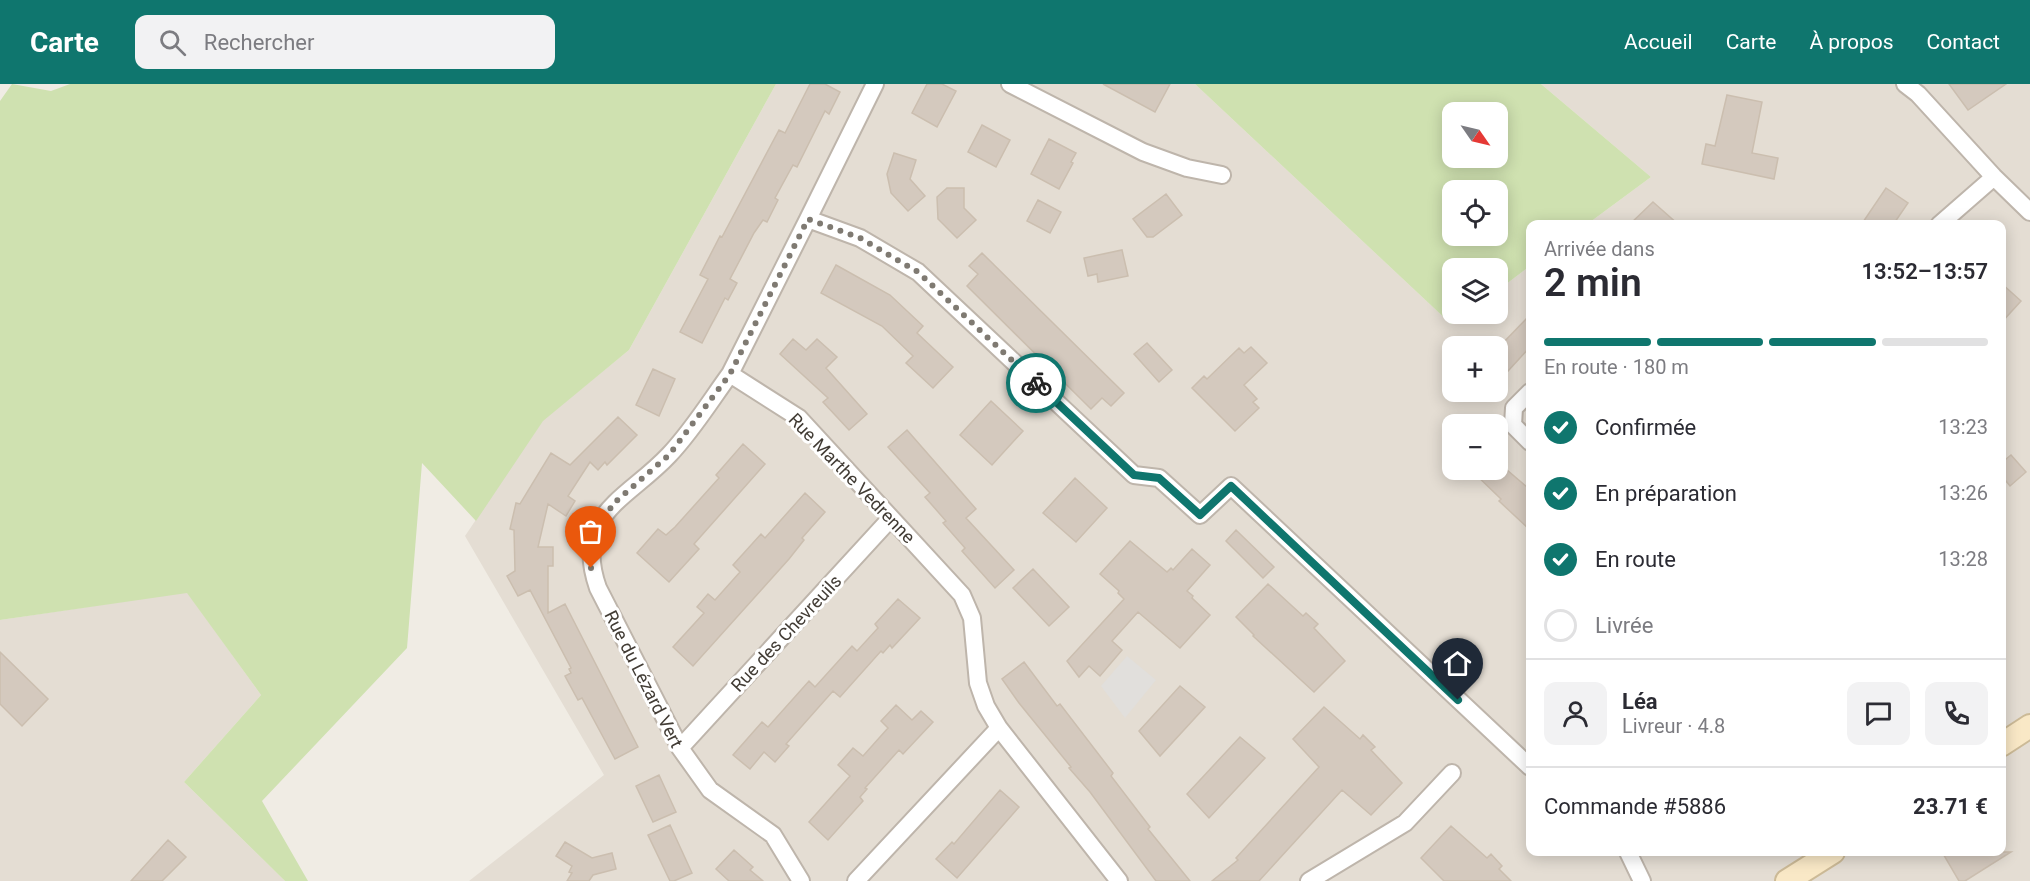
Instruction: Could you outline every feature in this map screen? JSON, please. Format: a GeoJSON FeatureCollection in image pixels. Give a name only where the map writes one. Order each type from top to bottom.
{"type":"FeatureCollection","features":[{"type":"Feature","properties":{"kind":"street"},"geometry":{"type":"LineString","coordinates":[[730,374],[875,84]]}},
{"type":"Feature","properties":{"kind":"street"},"geometry":{"type":"LineString","coordinates":[[1010,84],[1143,152],[1187,168],[1222,175]]}},
{"type":"Feature","properties":{"kind":"street"},"geometry":{"type":"LineString","coordinates":[[1905,84],[1918,94],[1994,177],[2030,212]]}},
{"type":"Feature","properties":{"kind":"street"},"geometry":{"type":"LineString","coordinates":[[1945,220],[1994,177]]}},
{"type":"Feature","properties":{"kind":"street"},"geometry":{"type":"LineString","coordinates":[[808,219],[860,238],[918,272],[1134,475],[1159,478],[1200,515],[1231,486],[1526,763]]}},
{"type":"Feature","properties":{"kind":"street","name":"Rue Marthe Vedrenne"},"geometry":{"type":"LineString","coordinates":[[730,374],[799,418],[962,594],[972,618],[978,683],[986,706],[999,728],[1119,881]]}},
{"type":"Feature","properties":{"kind":"street","name":"Rue du Lézard Vert"},"geometry":{"type":"LineString","coordinates":[[730,374],[669,455],[614,503],[598,527],[591,544],[591,568],[598,588],[690,766],[710,790],[773,835],[801,881]]}},
{"type":"Feature","properties":{"kind":"street"},"geometry":{"type":"LineString","coordinates":[[1526,396],[1514,408],[1513,425],[1526,438]]}},
{"type":"Feature","properties":{"kind":"street","name":"Rue des Chevreuils"},"geometry":{"type":"LineString","coordinates":[[680,748],[891,518]]}},
{"type":"Feature","properties":{"kind":"street"},"geometry":{"type":"LineString","coordinates":[[2006,743],[2030,726]]}},
{"type":"Feature","properties":{"kind":"street"},"geometry":{"type":"LineString","coordinates":[[856,881],[999,728]]}},
{"type":"Feature","properties":{"kind":"street"},"geometry":{"type":"LineString","coordinates":[[1308,881],[1405,823],[1452,773]]}},
{"type":"Feature","properties":{"kind":"street"},"geometry":{"type":"LineString","coordinates":[[1630,856],[1642,881]]}},
{"type":"Feature","properties":{"kind":"street"},"geometry":{"type":"LineString","coordinates":[[1787,881],[1827,856]]}},
{"type":"Feature","properties":{"kind":"shaded area"},"geometry":{"type":"Polygon","coordinates":[[[776,84],[1195,84],[1442,316],[1442,324],[1508,324],[1508,283],[1526,269],[1526,856],[2006,856],[2006,220],[1593,220],[1651,177],[1541,84],[2030,84],[2030,881],[469,881],[604,775],[465,536],[543,420],[629,350],[776,84]]]}},
{"type":"Feature","properties":{"kind":"shaded area"},"geometry":{"type":"Polygon","coordinates":[[[187,592],[261,695],[184,782],[285,881],[0,881],[0,620],[187,592]]]}},
{"type":"Feature","properties":{"kind":"shaded area"},"geometry":{"type":"Polygon","coordinates":[[[1127,656],[1156,680],[1125,718],[1101,686],[1127,656]]]}},
{"type":"Feature","properties":{"kind":"green space"},"geometry":{"type":"Polygon","coordinates":[[[12,84],[51,91],[70,84],[776,84],[629,350],[543,421],[476,521],[422,463],[407,648],[262,801],[308,881],[285,881],[184,782],[261,695],[187,593],[0,620],[0,101],[12,84]]]}},
{"type":"Feature","properties":{"kind":"green space"},"geometry":{"type":"Polygon","coordinates":[[[1195,84],[1541,84],[1651,177],[1593,220],[1526,220],[1526,269],[1508,283],[1508,258],[1442,258],[1442,316],[1195,84]]]}},
{"type":"Feature","properties":{"kind":"building"},"geometry":{"type":"Polygon","coordinates":[[[810,84],[825,84],[840,92],[829,114],[825,111],[797,167],[793,165],[775,198],[778,200],[767,222],[763,220],[754,233],[730,279],[737,283],[728,300],[725,298],[702,343],[680,332],[708,279],[700,275],[779,130],[785,133],[810,84]]]}},
{"type":"Feature","properties":{"kind":"building"},"geometry":{"type":"Polygon","coordinates":[[[927,84],[942,84],[956,91],[937,127],[912,113],[927,84]]]}},
{"type":"Feature","properties":{"kind":"building"},"geometry":{"type":"Polygon","coordinates":[[[1103,84],[1170,84],[1155,112],[1103,84]]]}},
{"type":"Feature","properties":{"kind":"building"},"geometry":{"type":"Polygon","coordinates":[[[1949,84],[2006,84],[1968,110],[1949,84]]]}},
{"type":"Feature","properties":{"kind":"building"},"geometry":{"type":"Polygon","coordinates":[[[1727,95],[1762,102],[1752,153],[1778,158],[1774,179],[1702,164],[1706,144],[1715,146],[1727,95]]]}},
{"type":"Feature","properties":{"kind":"building"},"geometry":{"type":"Polygon","coordinates":[[[982,125],[1010,140],[996,167],[968,152],[982,125]]]}},
{"type":"Feature","properties":{"kind":"building"},"geometry":{"type":"Polygon","coordinates":[[[1049,139],[1076,153],[1059,189],[1031,174],[1049,139]]]}},
{"type":"Feature","properties":{"kind":"building"},"geometry":{"type":"Polygon","coordinates":[[[894,153],[916,160],[910,179],[925,196],[908,211],[891,193],[887,174],[894,153]]]}},
{"type":"Feature","properties":{"kind":"building"},"geometry":{"type":"Polygon","coordinates":[[[947,188],[964,188],[964,208],[976,220],[957,238],[938,219],[937,197],[947,188]]]}},
{"type":"Feature","properties":{"kind":"building"},"geometry":{"type":"Polygon","coordinates":[[[1886,188],[1908,203],[1896,220],[1864,220],[1886,188]]]}},
{"type":"Feature","properties":{"kind":"building"},"geometry":{"type":"Polygon","coordinates":[[[1166,194],[1182,215],[1153,237],[1147,237],[1133,219],[1166,194]]]}},
{"type":"Feature","properties":{"kind":"building"},"geometry":{"type":"Polygon","coordinates":[[[1038,200],[1061,212],[1050,233],[1027,221],[1038,200]]]}},
{"type":"Feature","properties":{"kind":"building"},"geometry":{"type":"Polygon","coordinates":[[[1653,202],[1673,220],[1634,220],[1653,202]]]}},
{"type":"Feature","properties":{"kind":"building"},"geometry":{"type":"Polygon","coordinates":[[[1122,250],[1128,276],[1098,282],[1097,274],[1088,276],[1084,258],[1122,250]]]}},
{"type":"Feature","properties":{"kind":"building"},"geometry":{"type":"Polygon","coordinates":[[[982,253],[1124,393],[1111,406],[1102,398],[1091,409],[967,286],[978,274],[969,266],[982,253]]]}},
{"type":"Feature","properties":{"kind":"building"},"geometry":{"type":"Polygon","coordinates":[[[836,265],[890,295],[923,326],[917,333],[953,367],[933,388],[906,363],[913,356],[882,326],[821,293],[836,265]]]}},
{"type":"Feature","properties":{"kind":"building"},"geometry":{"type":"Polygon","coordinates":[[[2006,288],[2021,301],[2006,318],[2006,288]]]}},
{"type":"Feature","properties":{"kind":"building"},"geometry":{"type":"Polygon","coordinates":[[[1526,319],[1526,351],[1508,371],[1508,338],[1526,319]]]}},
{"type":"Feature","properties":{"kind":"building"},"geometry":{"type":"Polygon","coordinates":[[[793,339],[806,350],[817,339],[837,357],[826,368],[867,414],[849,430],[823,402],[828,398],[780,354],[793,339]]]}},
{"type":"Feature","properties":{"kind":"building"},"geometry":{"type":"Polygon","coordinates":[[[1147,343],[1172,370],[1159,382],[1134,354],[1147,343]]]}},
{"type":"Feature","properties":{"kind":"building"},"geometry":{"type":"Polygon","coordinates":[[[1251,347],[1267,363],[1244,385],[1257,399],[1253,402],[1259,408],[1235,431],[1192,388],[1204,376],[1207,379],[1239,348],[1244,353],[1251,347]]]}},
{"type":"Feature","properties":{"kind":"building"},"geometry":{"type":"Polygon","coordinates":[[[653,369],[675,379],[659,416],[636,405],[653,369]]]}},
{"type":"Feature","properties":{"kind":"building"},"geometry":{"type":"Polygon","coordinates":[[[991,401],[1023,431],[992,465],[960,435],[991,401]]]}},
{"type":"Feature","properties":{"kind":"building"},"geometry":{"type":"Polygon","coordinates":[[[618,417],[637,435],[607,465],[605,462],[598,470],[590,462],[568,496],[575,501],[566,516],[548,504],[538,547],[553,547],[553,566],[548,566],[548,613],[565,604],[638,747],[615,759],[582,698],[578,700],[565,676],[571,673],[569,669],[571,668],[530,590],[518,596],[507,576],[515,571],[514,530],[510,529],[516,503],[520,504],[551,453],[570,465],[618,417]]]}},
{"type":"Feature","properties":{"kind":"building"},"geometry":{"type":"Polygon","coordinates":[[[907,430],[976,509],[966,518],[1014,570],[995,588],[962,551],[965,548],[943,523],[946,521],[925,497],[930,493],[888,447],[907,430]]]}},
{"type":"Feature","properties":{"kind":"building"},"geometry":{"type":"Polygon","coordinates":[[[743,444],[765,464],[694,544],[699,549],[669,582],[637,553],[658,529],[666,535],[675,527],[719,478],[716,475],[743,444]]]}},
{"type":"Feature","properties":{"kind":"building"},"geometry":{"type":"Polygon","coordinates":[[[2011,455],[2026,472],[2010,486],[2006,481],[2006,459],[2011,455]]]}},
{"type":"Feature","properties":{"kind":"building"},"geometry":{"type":"Polygon","coordinates":[[[1508,471],[1526,486],[1526,526],[1499,501],[1501,499],[1481,480],[1508,480],[1508,471]]]}},
{"type":"Feature","properties":{"kind":"building"},"geometry":{"type":"Polygon","coordinates":[[[1075,478],[1107,508],[1076,542],[1043,513],[1075,478]]]}},
{"type":"Feature","properties":{"kind":"building"},"geometry":{"type":"Polygon","coordinates":[[[805,493],[825,512],[802,538],[804,540],[789,559],[693,666],[673,647],[704,613],[697,607],[708,594],[715,600],[740,572],[733,565],[761,534],[765,538],[805,493]]]}},
{"type":"Feature","properties":{"kind":"building"},"geometry":{"type":"Polygon","coordinates":[[[1236,530],[1274,567],[1263,578],[1226,541],[1236,530]]]}},
{"type":"Feature","properties":{"kind":"building"},"geometry":{"type":"Polygon","coordinates":[[[1130,541],[1167,572],[1171,568],[1173,570],[1192,549],[1210,565],[1187,591],[1210,615],[1180,648],[1138,612],[1112,641],[1122,650],[1100,676],[1089,666],[1079,677],[1067,661],[1124,599],[1118,593],[1119,591],[1100,574],[1130,541]]]}},
{"type":"Feature","properties":{"kind":"building"},"geometry":{"type":"Polygon","coordinates":[[[1033,569],[1069,607],[1049,626],[1013,588],[1033,569]]]}},
{"type":"Feature","properties":{"kind":"building"},"geometry":{"type":"Polygon","coordinates":[[[1268,584],[1303,616],[1306,613],[1318,624],[1314,628],[1345,661],[1314,692],[1253,636],[1236,617],[1268,584]]]}},
{"type":"Feature","properties":{"kind":"building"},"geometry":{"type":"Polygon","coordinates":[[[898,599],[920,618],[892,648],[890,645],[883,653],[881,651],[840,697],[833,691],[786,744],[789,746],[775,762],[764,752],[750,769],[733,755],[762,722],[768,727],[809,681],[815,687],[852,646],[857,651],[878,628],[875,624],[898,599]]]}},
{"type":"Feature","properties":{"kind":"building"},"geometry":{"type":"Polygon","coordinates":[[[0,652],[48,699],[22,726],[0,704],[0,652]]]}},
{"type":"Feature","properties":{"kind":"building"},"geometry":{"type":"Polygon","coordinates":[[[1024,662],[1057,706],[1060,704],[1113,773],[1111,776],[1150,827],[1148,829],[1190,881],[1156,881],[1090,792],[1069,768],[1071,767],[1019,703],[1002,679],[1024,662]]]}},
{"type":"Feature","properties":{"kind":"building"},"geometry":{"type":"Polygon","coordinates":[[[1180,686],[1205,707],[1160,756],[1139,731],[1180,686]]]}},
{"type":"Feature","properties":{"kind":"building"},"geometry":{"type":"Polygon","coordinates":[[[896,705],[912,720],[921,711],[933,722],[903,754],[899,750],[865,788],[867,789],[860,797],[863,801],[828,840],[809,822],[850,776],[838,765],[853,748],[863,756],[888,728],[881,721],[896,705]]]}},
{"type":"Feature","properties":{"kind":"building"},"geometry":{"type":"Polygon","coordinates":[[[1324,707],[1360,739],[1363,735],[1375,747],[1371,750],[1402,783],[1371,815],[1342,790],[1259,881],[1212,881],[1238,860],[1236,858],[1319,767],[1293,739],[1324,707]]]}},
{"type":"Feature","properties":{"kind":"building"},"geometry":{"type":"Polygon","coordinates":[[[1240,737],[1265,758],[1209,818],[1187,794],[1240,737]]]}},
{"type":"Feature","properties":{"kind":"building"},"geometry":{"type":"Polygon","coordinates":[[[659,775],[676,812],[653,822],[636,786],[659,775]]]}},
{"type":"Feature","properties":{"kind":"building"},"geometry":{"type":"Polygon","coordinates":[[[1000,790],[1019,807],[957,878],[936,859],[952,842],[954,844],[1000,790]]]}},
{"type":"Feature","properties":{"kind":"building"},"geometry":{"type":"Polygon","coordinates":[[[670,825],[692,873],[674,881],[670,881],[648,835],[670,825]]]}},
{"type":"Feature","properties":{"kind":"building"},"geometry":{"type":"Polygon","coordinates":[[[1451,826],[1487,858],[1491,854],[1502,866],[1499,869],[1511,881],[1444,881],[1421,858],[1451,826]]]}},
{"type":"Feature","properties":{"kind":"building"},"geometry":{"type":"Polygon","coordinates":[[[168,840],[186,857],[162,881],[131,881],[168,840]]]}},
{"type":"Feature","properties":{"kind":"building"},"geometry":{"type":"Polygon","coordinates":[[[565,842],[592,858],[612,853],[616,869],[593,875],[589,881],[567,881],[572,873],[569,872],[572,866],[556,856],[565,842]]]}},
{"type":"Feature","properties":{"kind":"building"},"geometry":{"type":"Polygon","coordinates":[[[734,850],[753,867],[750,870],[763,881],[729,881],[716,869],[734,850]]]}},
{"type":"Feature","properties":{"kind":"building"},"geometry":{"type":"Polygon","coordinates":[[[1944,856],[2005,856],[1965,881],[1959,881],[1944,856]]]}},
{"type":"Feature","properties":{"kind":"way so far"},"geometry":{"type":"LineString","coordinates":[[591,568],[591,544],[598,527],[614,503],[669,455],[730,374],[808,219],[860,238],[918,272],[1036,383]]}},
{"type":"Feature","properties":{"kind":"route"},"geometry":{"type":"LineString","coordinates":[[1036,383],[1134,475],[1159,478],[1200,515],[1231,486],[1458,700]]}}]}
